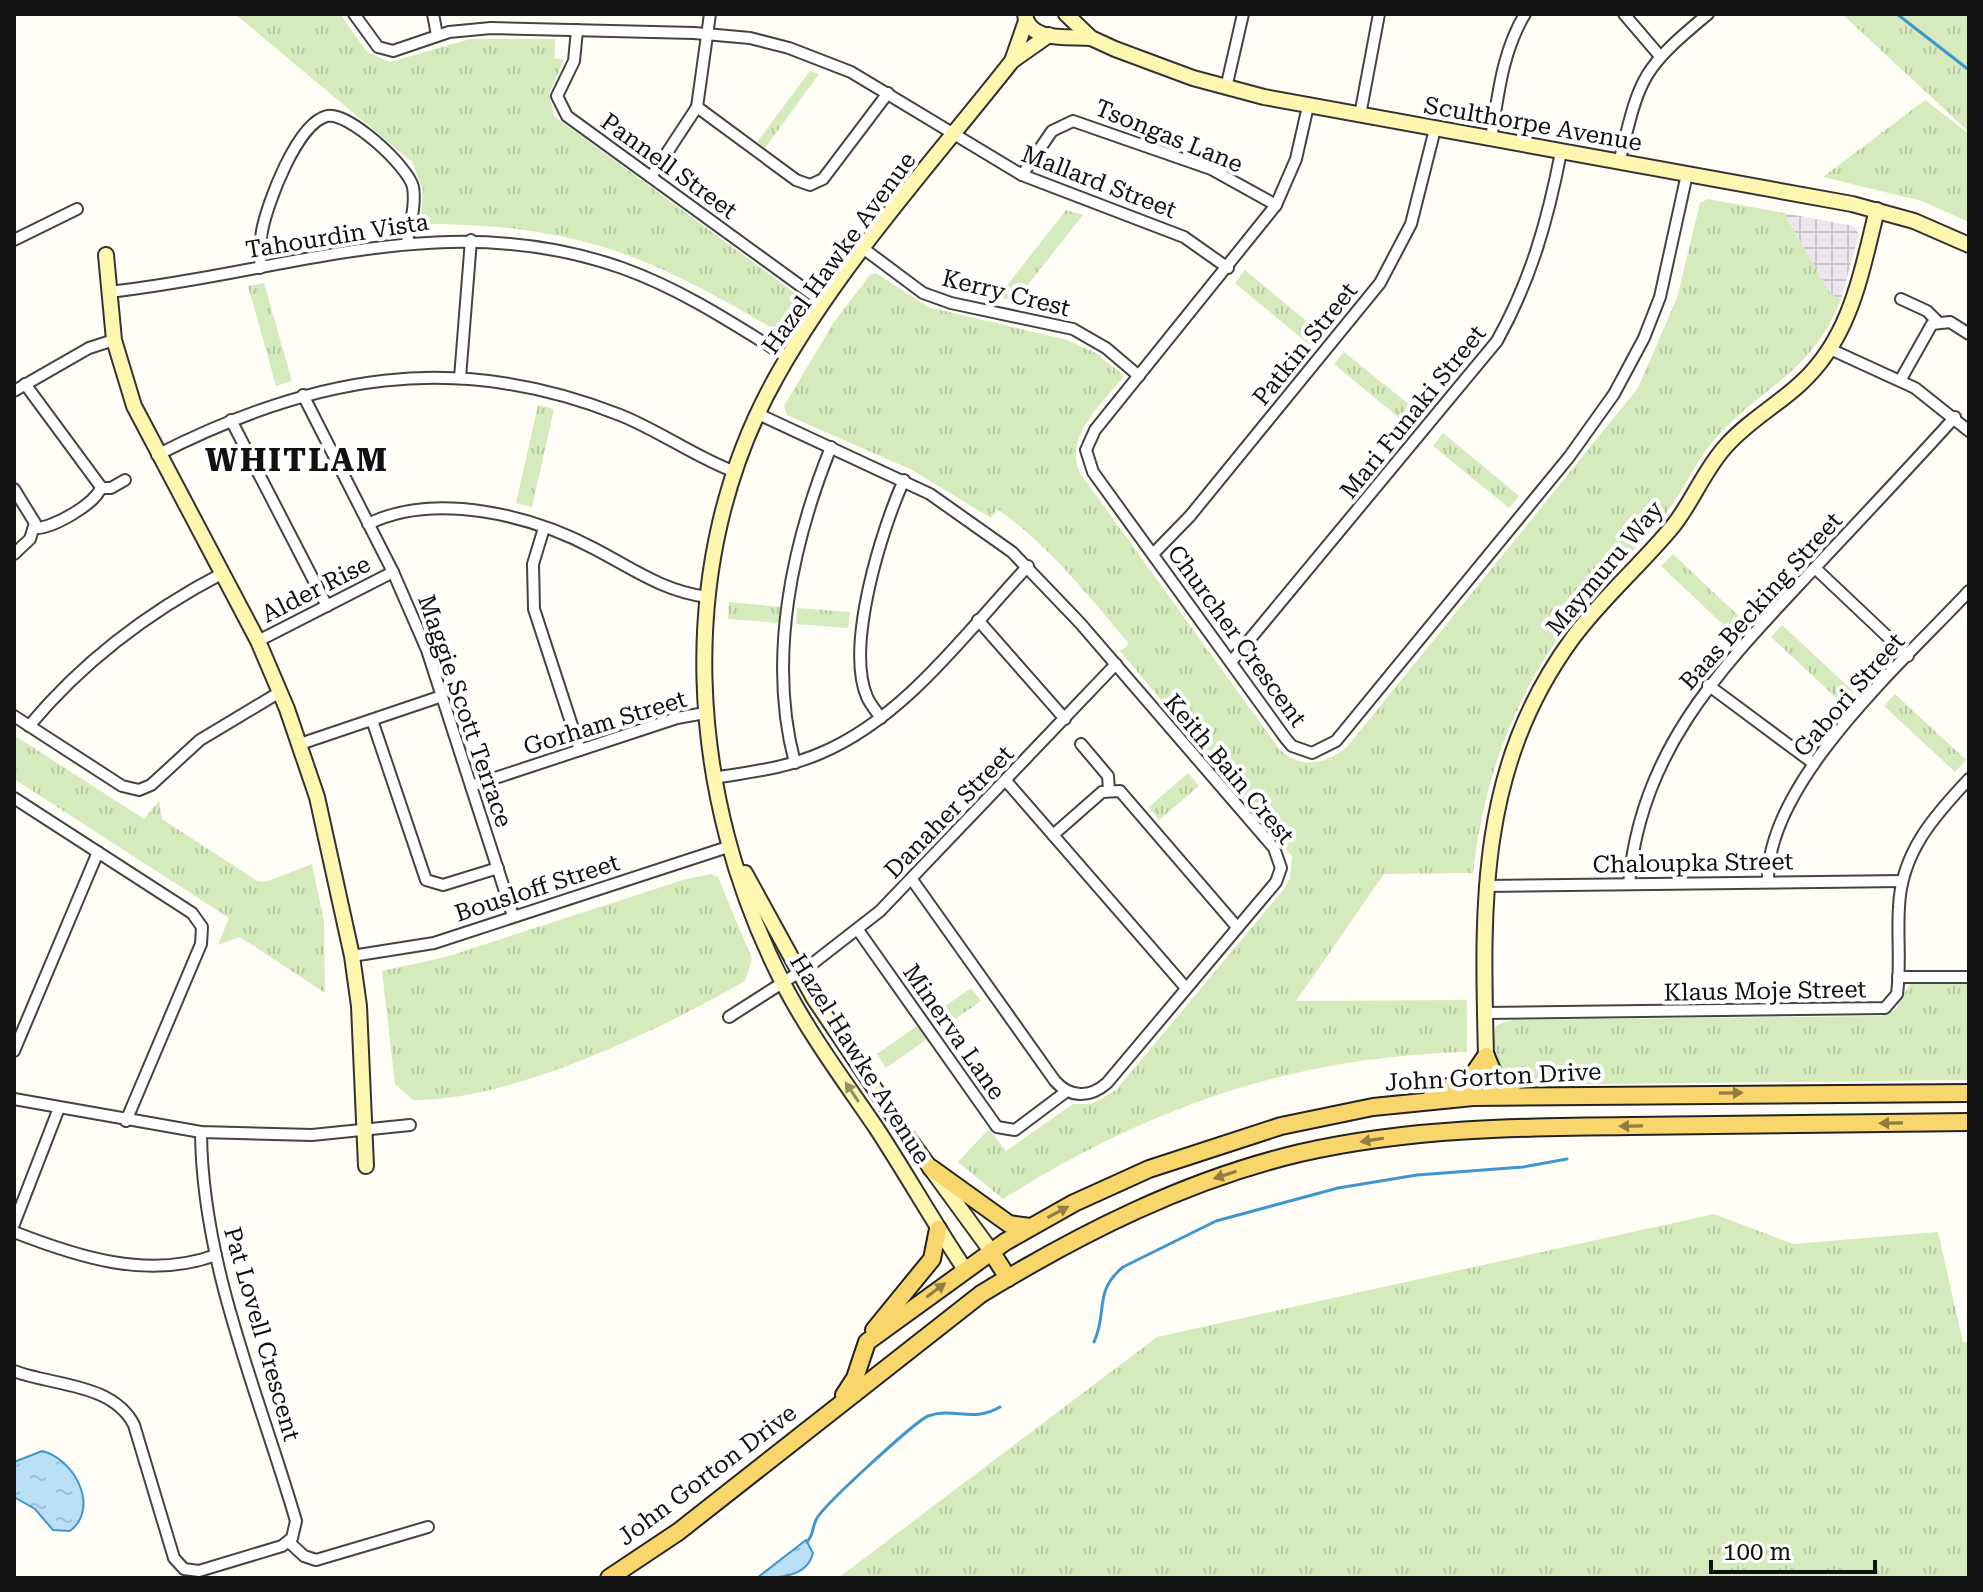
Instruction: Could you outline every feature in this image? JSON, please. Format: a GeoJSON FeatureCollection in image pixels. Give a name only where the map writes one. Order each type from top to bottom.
{"type":"FeatureCollection","features":[{"type":"Feature","properties":{"kind":"main road"},"geometry":{"type":"LineString","coordinates":[[1486,1056],[1497,1082],[1516,1096]]}},
{"type":"Feature","properties":{"kind":"main road"},"geometry":{"type":"LineString","coordinates":[[1429,1100],[1444,1088],[1468,1082],[1486,1056]]}},
{"type":"Feature","properties":{"kind":"main road","name":"John Gorton Drive"},"geometry":{"type":"LineString","coordinates":[[834,1409],[855,1378],[867,1342],[964,1268],[1030,1227],[1137,1174],[1223,1143],[1309,1119],[1429,1100],[1516,1096],[1969,1093]]}},
{"type":"Feature","properties":{"kind":"main road","name":"John Gorton Drive"},"geometry":{"type":"LineString","coordinates":[[609,1578],[678,1532],[981,1294],[1118,1218],[1172,1194],[1300,1153],[1374,1139],[1510,1127],[1969,1122]]}},
{"type":"Feature","properties":{"kind":"main road"},"geometry":{"type":"LineString","coordinates":[[931,1168],[1009,1224],[1030,1227]]}},
{"type":"Feature","properties":{"kind":"main road"},"geometry":{"type":"LineString","coordinates":[[867,1342],[932,1259],[938,1229]]}},
{"type":"Feature","properties":{"kind":"main road"},"geometry":{"type":"LineString","coordinates":[[991,1251],[1008,1278]]}},
{"type":"Feature","properties":{"kind":"main road"},"geometry":{"type":"LineString","coordinates":[[964,1268],[981,1294]]}},
{"type":"Feature","properties":{"kind":"street","name":"Mallard Street"},"geometry":{"type":"LineString","coordinates":[[354,14],[372,40],[386,50],[401,49],[437,35],[491,28],[708,34],[789,48],[851,72],[1022,175],[1184,237],[1228,268]]}},
{"type":"Feature","properties":{"kind":"street"},"geometry":{"type":"LineString","coordinates":[[433,14],[437,35]]}},
{"type":"Feature","properties":{"kind":"street"},"geometry":{"type":"LineString","coordinates":[[651,177],[697,107],[710,14]]}},
{"type":"Feature","properties":{"kind":"street"},"geometry":{"type":"LineString","coordinates":[[1024,17],[1032,31],[1050,34],[1062,26],[1066,14]]}},
{"type":"Feature","properties":{"kind":"street","name":"Sculthorpe Avenue"},"geometry":{"type":"LineString","coordinates":[[1066,14],[1091,38]]}},
{"type":"Feature","properties":{"kind":"street"},"geometry":{"type":"LineString","coordinates":[[1226,88],[1243,14]]}},
{"type":"Feature","properties":{"kind":"street"},"geometry":{"type":"LineString","coordinates":[[1360,115],[1379,14]]}},
{"type":"Feature","properties":{"kind":"street"},"geometry":{"type":"LineString","coordinates":[[1491,139],[1502,73],[1514,33],[1525,14]]}},
{"type":"Feature","properties":{"kind":"street"},"geometry":{"type":"LineString","coordinates":[[1624,14],[1659,55]]}},
{"type":"Feature","properties":{"kind":"street"},"geometry":{"type":"LineString","coordinates":[[1619,163],[1635,96],[1659,55],[1708,14]]}},
{"type":"Feature","properties":{"kind":"street","name":"Hazel Hawke Avenue"},"geometry":{"type":"LineString","coordinates":[[1012,61],[1024,17]]}},
{"type":"Feature","properties":{"kind":"street","name":"Pannell Street"},"geometry":{"type":"LineString","coordinates":[[577,30],[574,61],[559,88],[560,107],[824,303]]}},
{"type":"Feature","properties":{"kind":"street","name":"Sculthorpe Avenue"},"geometry":{"type":"LineString","coordinates":[[1050,34],[1091,38],[1142,61],[1226,88],[1308,106],[1877,210],[1914,221],[1969,245]]}},
{"type":"Feature","properties":{"kind":"street","name":"Hazel Hawke Avenue"},"geometry":{"type":"LineString","coordinates":[[964,1268],[784,984],[743,890],[714,778],[705,713],[703,646],[716,542],[735,472],[758,414],[787,357],[864,249],[1012,61],[1050,34]]}},
{"type":"Feature","properties":{"kind":"street"},"geometry":{"type":"LineString","coordinates":[[697,107],[796,180],[810,185],[823,179],[888,93]]}},
{"type":"Feature","properties":{"kind":"street","name":"Churcher Crescent"},"geometry":{"type":"LineString","coordinates":[[1308,106],[1296,159],[1276,205],[1095,430],[1087,445],[1087,456],[1093,472],[1292,746],[1312,753],[1336,741],[1569,457],[1614,394],[1644,338],[1660,297],[1687,174]]}},
{"type":"Feature","properties":{"kind":"street"},"geometry":{"type":"LineString","coordinates":[[260,268],[263,228],[279,179],[315,122],[329,115],[346,119],[402,166],[409,177],[414,197],[407,242]]}},
{"type":"Feature","properties":{"kind":"street","name":"Tsongas Lane"},"geometry":{"type":"LineString","coordinates":[[1022,175],[1052,131],[1073,121],[1211,169],[1276,205]]}},
{"type":"Feature","properties":{"kind":"street","name":"Patkin Street"},"geometry":{"type":"LineString","coordinates":[[1153,554],[1190,516],[1380,283],[1411,224],[1435,129]]}},
{"type":"Feature","properties":{"kind":"street","name":"Mari Funaki Street"},"geometry":{"type":"LineString","coordinates":[[1231,662],[1497,341],[1520,300],[1542,240],[1561,152]]}},
{"type":"Feature","properties":{"kind":"street"},"geometry":{"type":"LineString","coordinates":[[14,240],[77,209]]}},
{"type":"Feature","properties":{"kind":"street","name":"Maymuru Way"},"geometry":{"type":"LineString","coordinates":[[1486,1056],[1485,886],[1495,808],[1530,710],[1561,654],[1592,614],[1672,527],[1724,448],[1749,422],[1800,384],[1830,349],[1852,304],[1877,210]]}},
{"type":"Feature","properties":{"kind":"street"},"geometry":{"type":"LineString","coordinates":[[460,378],[471,240]]}},
{"type":"Feature","properties":{"kind":"street","name":"Tahourdin Vista"},"geometry":{"type":"LineString","coordinates":[[108,292],[407,242],[471,240],[555,250],[621,268],[686,297],[787,357]]}},
{"type":"Feature","properties":{"kind":"street","name":"Kerry Crest"},"geometry":{"type":"LineString","coordinates":[[864,249],[923,293],[951,303],[1073,329],[1106,348],[1139,376]]}},
{"type":"Feature","properties":{"kind":"street"},"geometry":{"type":"LineString","coordinates":[[106,255],[114,340],[130,395],[157,455],[258,641],[300,744],[331,850],[359,1006],[366,1166]]}},
{"type":"Feature","properties":{"kind":"street"},"geometry":{"type":"LineString","coordinates":[[1901,299],[1927,311],[1937,321],[1950,322],[1969,334]]}},
{"type":"Feature","properties":{"kind":"street"},"geometry":{"type":"LineString","coordinates":[[1901,379],[1926,331],[1937,321]]}},
{"type":"Feature","properties":{"kind":"street"},"geometry":{"type":"LineString","coordinates":[[14,391],[89,348],[114,340]]}},
{"type":"Feature","properties":{"kind":"street"},"geometry":{"type":"LineString","coordinates":[[1830,349],[1901,379],[1955,417],[1969,431]]}},
{"type":"Feature","properties":{"kind":"street"},"geometry":{"type":"LineString","coordinates":[[157,455],[231,420],[303,395],[391,379],[460,378],[583,402],[660,433],[735,472]]}},
{"type":"Feature","properties":{"kind":"street"},"geometry":{"type":"LineString","coordinates":[[25,384],[101,488]]}},
{"type":"Feature","properties":{"kind":"street","name":"Maggie Scott Terrace"},"geometry":{"type":"LineString","coordinates":[[303,395],[393,572],[427,650],[513,916]]}},
{"type":"Feature","properties":{"kind":"street","name":"Keith Bain Crest"},"geometry":{"type":"LineString","coordinates":[[758,414],[904,480],[956,509],[1028,566],[1116,664],[1278,855],[1279,875],[1102,1087],[1082,1094],[1067,1091]]}},
{"type":"Feature","properties":{"kind":"street","name":"Baas Becking Street"},"geometry":{"type":"LineString","coordinates":[[1629,884],[1632,857],[1652,785],[1675,736],[1708,685],[1955,417]]}},
{"type":"Feature","properties":{"kind":"street"},"geometry":{"type":"LineString","coordinates":[[231,420],[327,606]]}},
{"type":"Feature","properties":{"kind":"street"},"geometry":{"type":"LineString","coordinates":[[795,763],[785,692],[788,602],[803,527],[831,447]]}},
{"type":"Feature","properties":{"kind":"street"},"geometry":{"type":"LineString","coordinates":[[101,488],[111,488],[125,480]]}},
{"type":"Feature","properties":{"kind":"street"},"geometry":{"type":"LineString","coordinates":[[881,718],[867,698],[864,683],[865,619],[877,553],[904,480]]}},
{"type":"Feature","properties":{"kind":"street"},"geometry":{"type":"LineString","coordinates":[[35,528],[57,523],[96,497],[101,488]]}},
{"type":"Feature","properties":{"kind":"street"},"geometry":{"type":"LineString","coordinates":[[14,489],[32,514],[35,528],[29,541],[14,554]]}},
{"type":"Feature","properties":{"kind":"street"},"geometry":{"type":"LineString","coordinates":[[368,524],[395,512],[434,509],[485,514],[544,528],[592,547],[661,587],[707,597]]}},
{"type":"Feature","properties":{"kind":"street"},"geometry":{"type":"LineString","coordinates":[[544,528],[533,564],[534,609],[580,750]]}},
{"type":"Feature","properties":{"kind":"street"},"geometry":{"type":"LineString","coordinates":[[714,778],[795,763],[842,744],[881,718],[907,696],[1028,566]]}},
{"type":"Feature","properties":{"kind":"street"},"geometry":{"type":"LineString","coordinates":[[1815,568],[1908,656]]}},
{"type":"Feature","properties":{"kind":"street","name":"Alder Rise"},"geometry":{"type":"LineString","coordinates":[[258,641],[393,572]]}},
{"type":"Feature","properties":{"kind":"street"},"geometry":{"type":"LineString","coordinates":[[29,726],[98,654],[179,596],[223,573]]}},
{"type":"Feature","properties":{"kind":"street","name":"Gabori Street"},"geometry":{"type":"LineString","coordinates":[[1768,882],[1769,861],[1778,829],[1813,763],[1969,591]]}},
{"type":"Feature","properties":{"kind":"street"},"geometry":{"type":"LineString","coordinates":[[978,620],[1065,719]]}},
{"type":"Feature","properties":{"kind":"street","name":"Danaher Street"},"geometry":{"type":"LineString","coordinates":[[729,1017],[799,974],[858,930],[913,881],[1116,664]]}},
{"type":"Feature","properties":{"kind":"street"},"geometry":{"type":"LineString","coordinates":[[1708,685],[1813,763]]}},
{"type":"Feature","properties":{"kind":"street"},"geometry":{"type":"LineString","coordinates":[[14,716],[122,786],[139,790],[151,785],[225,722],[280,692]]}},
{"type":"Feature","properties":{"kind":"street"},"geometry":{"type":"LineString","coordinates":[[300,744],[442,696]]}},
{"type":"Feature","properties":{"kind":"street","name":"Gorham Street"},"geometry":{"type":"LineString","coordinates":[[471,786],[677,718],[705,713]]}},
{"type":"Feature","properties":{"kind":"street"},"geometry":{"type":"LineString","coordinates":[[372,720],[426,880],[443,885],[498,868]]}},
{"type":"Feature","properties":{"kind":"street"},"geometry":{"type":"LineString","coordinates":[[1081,744],[1108,776],[1109,790]]}},
{"type":"Feature","properties":{"kind":"street","name":"Klaus Moje Street"},"geometry":{"type":"LineString","coordinates":[[1485,1013],[1880,1010],[1895,999],[1902,881],[1922,833],[1969,779]]}},
{"type":"Feature","properties":{"kind":"street"},"geometry":{"type":"LineString","coordinates":[[1007,782],[1186,988]]}},
{"type":"Feature","properties":{"kind":"street"},"geometry":{"type":"LineString","coordinates":[[1109,790],[1126,795],[1237,927]]}},
{"type":"Feature","properties":{"kind":"street"},"geometry":{"type":"LineString","coordinates":[[1053,835],[1109,790]]}},
{"type":"Feature","properties":{"kind":"street"},"geometry":{"type":"LineString","coordinates":[[14,798],[192,913],[203,929],[201,944],[126,1121]]}},
{"type":"Feature","properties":{"kind":"street","name":"Bousloff Street"},"geometry":{"type":"LineString","coordinates":[[352,956],[434,943],[731,846]]}},
{"type":"Feature","properties":{"kind":"street"},"geometry":{"type":"LineString","coordinates":[[14,1051],[98,852]]}},
{"type":"Feature","properties":{"kind":"street","name":"Hazel Hawke Avenue"},"geometry":{"type":"LineString","coordinates":[[737,864],[746,875],[799,974],[991,1251]]}},
{"type":"Feature","properties":{"kind":"street"},"geometry":{"type":"LineString","coordinates":[[913,881],[1055,1081],[1067,1091]]}},
{"type":"Feature","properties":{"kind":"street","name":"Chaloupka Street"},"geometry":{"type":"LineString","coordinates":[[1485,886],[1902,881]]}},
{"type":"Feature","properties":{"kind":"street","name":"Minerva Lane"},"geometry":{"type":"LineString","coordinates":[[858,930],[997,1127],[1015,1130],[1067,1091]]}},
{"type":"Feature","properties":{"kind":"street"},"geometry":{"type":"LineString","coordinates":[[1898,977],[1969,977]]}},
{"type":"Feature","properties":{"kind":"street"},"geometry":{"type":"LineString","coordinates":[[14,1099],[201,1132],[298,1136],[410,1125]]}},
{"type":"Feature","properties":{"kind":"street"},"geometry":{"type":"LineString","coordinates":[[14,1224],[59,1108]]}},
{"type":"Feature","properties":{"kind":"street","name":"Pat Lovell Crescent"},"geometry":{"type":"LineString","coordinates":[[201,1132],[204,1187],[216,1255],[296,1521],[295,1533],[289,1542]]}},
{"type":"Feature","properties":{"kind":"street"},"geometry":{"type":"LineString","coordinates":[[14,1232],[70,1253],[115,1263],[195,1263],[216,1255]]}},
{"type":"Feature","properties":{"kind":"street"},"geometry":{"type":"LineString","coordinates":[[14,1371],[104,1395],[123,1409],[134,1425],[174,1558],[184,1569],[199,1571],[289,1542],[308,1559],[316,1560],[428,1527]]}},
{"type":"Feature","properties":{"kind":"shaded area"},"geometry":{"type":"Polygon","coordinates":[[[1784,213],[1854,226],[1859,234],[1841,299],[1831,295],[1784,213]]]}},
{"type":"Feature","properties":{"kind":"green space"},"geometry":{"type":"Polygon","coordinates":[[[235,14],[340,14],[367,52],[390,62],[470,39],[555,39],[555,58],[564,60],[549,93],[554,116],[803,299],[783,328],[775,330],[689,282],[610,249],[527,230],[428,224],[421,217],[423,190],[412,162],[235,14]]]}},
{"type":"Feature","properties":{"kind":"green space"},"geometry":{"type":"Polygon","coordinates":[[[1842,14],[1969,14],[1969,132],[1842,14]]]}},
{"type":"Feature","properties":{"kind":"green space"},"geometry":{"type":"Polygon","coordinates":[[[810,71],[819,74],[765,148],[757,142],[810,71]]]}},
{"type":"Feature","properties":{"kind":"green space"},"geometry":{"type":"Polygon","coordinates":[[[1925,100],[1969,134],[1969,222],[1922,201],[1823,177],[1925,100]]]}},
{"type":"Feature","properties":{"kind":"green space"},"geometry":{"type":"Polygon","coordinates":[[[1708,199],[1784,213],[1831,295],[1841,299],[1830,324],[1803,360],[1721,432],[1663,517],[1581,607],[1559,637],[1522,700],[1495,766],[1478,836],[1473,873],[1384,874],[1296,1001],[1467,1000],[1467,1052],[1341,1064],[1225,1092],[1113,1138],[1003,1199],[958,1162],[989,1129],[1006,1151],[1073,1104],[1092,1104],[1116,1090],[1284,889],[1290,878],[1292,856],[1120,651],[1129,644],[1068,572],[1016,523],[997,509],[991,518],[912,470],[787,415],[784,406],[834,322],[870,275],[876,273],[928,307],[1067,340],[1096,353],[1124,376],[1096,409],[1081,433],[1076,459],[1080,473],[1280,750],[1297,760],[1322,761],[1347,747],[1638,388],[1677,298],[1700,203],[1708,199]]]}},
{"type":"Feature","properties":{"kind":"green space"},"geometry":{"type":"Polygon","coordinates":[[[1066,210],[1083,215],[1015,301],[998,297],[1066,210]]]}},
{"type":"Feature","properties":{"kind":"green space"},"geometry":{"type":"Polygon","coordinates":[[[1245,270],[1321,333],[1311,346],[1235,283],[1245,270]]]}},
{"type":"Feature","properties":{"kind":"green space"},"geometry":{"type":"Polygon","coordinates":[[[264,283],[292,381],[276,386],[248,286],[264,283]]]}},
{"type":"Feature","properties":{"kind":"green space"},"geometry":{"type":"Polygon","coordinates":[[[1344,352],[1421,414],[1410,427],[1334,364],[1344,352]]]}},
{"type":"Feature","properties":{"kind":"green space"},"geometry":{"type":"Polygon","coordinates":[[[538,405],[554,409],[532,507],[516,503],[538,405]]]}},
{"type":"Feature","properties":{"kind":"green space"},"geometry":{"type":"Polygon","coordinates":[[[1443,433],[1519,496],[1509,508],[1433,446],[1443,433]]]}},
{"type":"Feature","properties":{"kind":"green space"},"geometry":{"type":"Polygon","coordinates":[[[1673,554],[1745,622],[1733,634],[1661,566],[1673,554]]]}},
{"type":"Feature","properties":{"kind":"green space"},"geometry":{"type":"Polygon","coordinates":[[[729,602],[781,607],[780,623],[728,619],[729,602]]]}},
{"type":"Feature","properties":{"kind":"green space"},"geometry":{"type":"Polygon","coordinates":[[[797,608],[850,612],[848,628],[796,624],[797,608]]]}},
{"type":"Feature","properties":{"kind":"green space"},"geometry":{"type":"Polygon","coordinates":[[[1782,625],[1854,692],[1843,704],[1771,637],[1782,625]]]}},
{"type":"Feature","properties":{"kind":"green space"},"geometry":{"type":"Polygon","coordinates":[[[1895,694],[1966,760],[1955,772],[1884,706],[1895,694]]]}},
{"type":"Feature","properties":{"kind":"green space"},"geometry":{"type":"Polygon","coordinates":[[[14,735],[144,819],[159,801],[162,819],[257,881],[265,882],[312,864],[324,922],[325,993],[240,937],[218,945],[229,918],[14,779],[14,735]]]}},
{"type":"Feature","properties":{"kind":"green space"},"geometry":{"type":"Polygon","coordinates":[[[1188,773],[1199,786],[1159,820],[1149,807],[1188,773]]]}},
{"type":"Feature","properties":{"kind":"green space"},"geometry":{"type":"Polygon","coordinates":[[[711,874],[718,877],[752,959],[745,981],[629,1040],[539,1076],[495,1089],[413,1100],[395,1084],[382,971],[446,957],[683,880],[711,874]]]}},
{"type":"Feature","properties":{"kind":"green space"},"geometry":{"type":"Polygon","coordinates":[[[1969,982],[1969,1080],[1522,1085],[1506,1077],[1493,1052],[1497,1025],[1512,1020],[1882,1016],[1895,1010],[1910,984],[1969,982]]]}},
{"type":"Feature","properties":{"kind":"green space"},"geometry":{"type":"Polygon","coordinates":[[[971,988],[981,1001],[940,1030],[931,1016],[971,988]]]}},
{"type":"Feature","properties":{"kind":"green space"},"geometry":{"type":"Polygon","coordinates":[[[917,1026],[927,1039],[886,1068],[877,1054],[917,1026]]]}},
{"type":"Feature","properties":{"kind":"green space"},"geometry":{"type":"Polygon","coordinates":[[[1714,1214],[1793,1244],[1938,1232],[1963,1342],[1969,1343],[1969,1578],[838,1578],[1157,1337],[1714,1214]]]}},
{"type":"Feature","properties":{"kind":"water"},"geometry":{"type":"Polygon","coordinates":[[[42,1451],[64,1463],[79,1485],[83,1509],[79,1521],[70,1531],[53,1530],[35,1509],[14,1497],[14,1462],[42,1451]]]}},
{"type":"Feature","properties":{"kind":"water"},"geometry":{"type":"Polygon","coordinates":[[[806,1540],[813,1553],[805,1567],[790,1575],[757,1578],[806,1540]]]}},
{"type":"Feature","properties":{"kind":"waterway"},"geometry":{"type":"LineString","coordinates":[[1897,14],[1969,70]]}},
{"type":"Feature","properties":{"kind":"waterway"},"geometry":{"type":"LineString","coordinates":[[1094,1342],[1104,1294],[1123,1267],[1216,1221],[1338,1188],[1417,1175],[1523,1167],[1567,1159]]}},
{"type":"Feature","properties":{"kind":"waterway"},"geometry":{"type":"LineString","coordinates":[[807,1542],[816,1520],[834,1499],[920,1421],[937,1414],[972,1415],[1000,1407]]}},
{"type":"Feature","properties":{"kind":"district","name":"WHITLAM"},"geometry":{"type":"Point","coordinates":[297,460]}}]}
